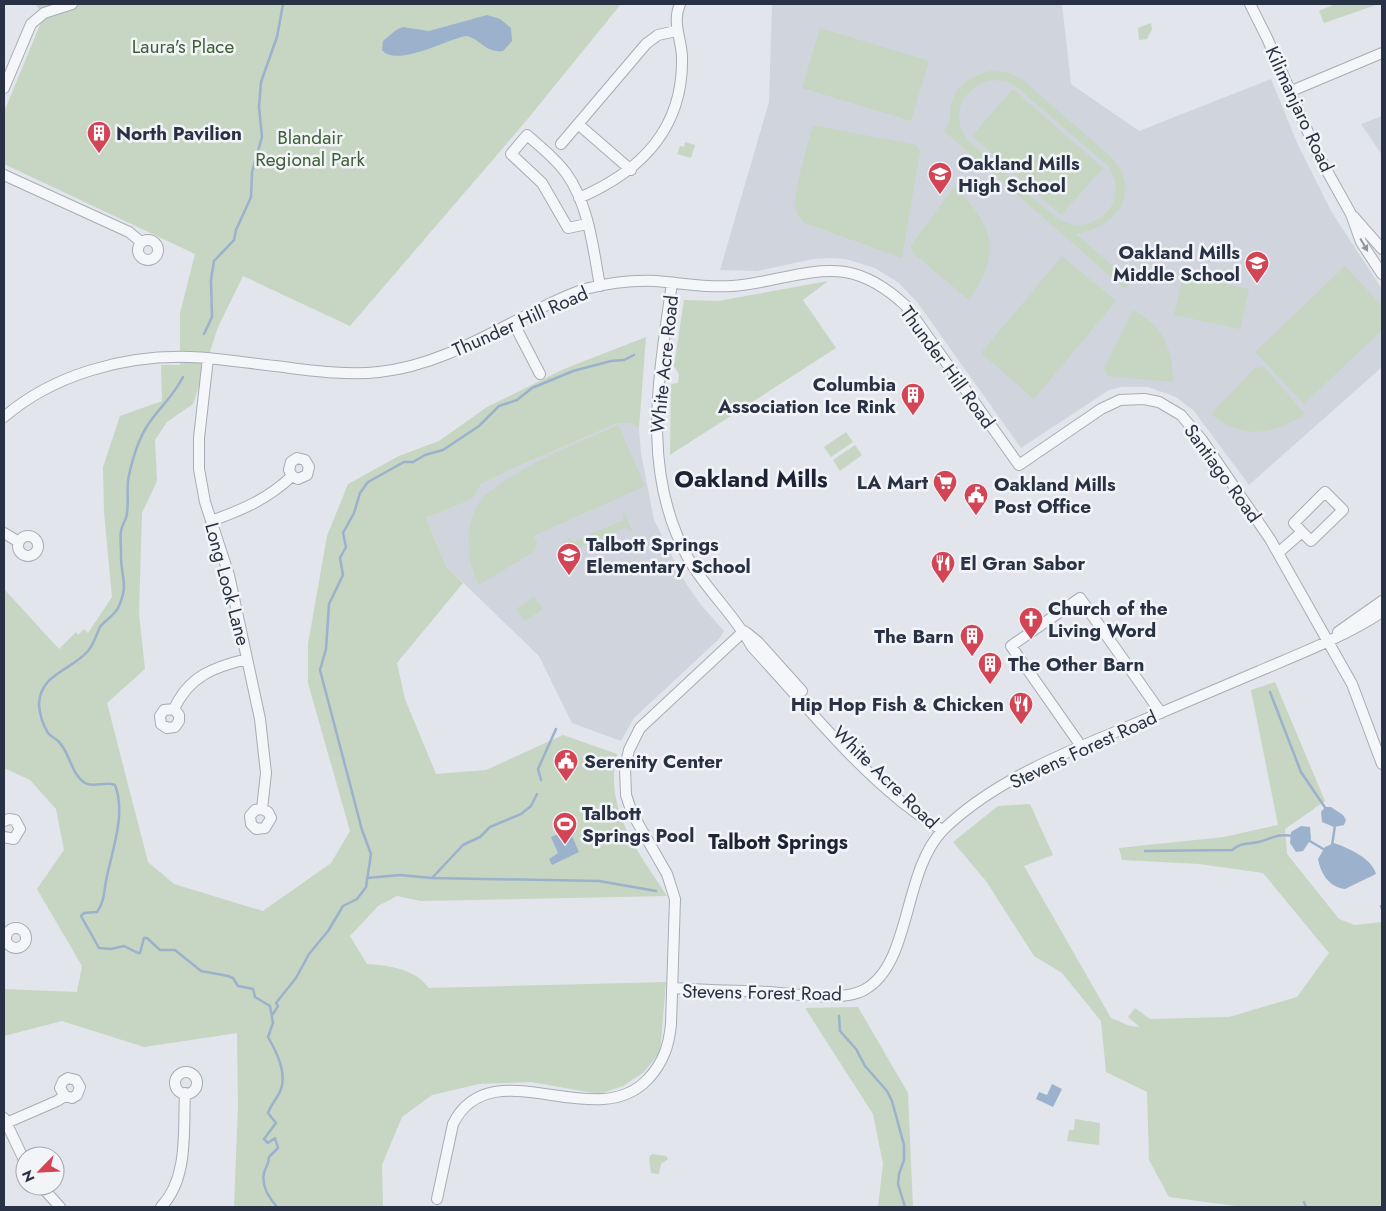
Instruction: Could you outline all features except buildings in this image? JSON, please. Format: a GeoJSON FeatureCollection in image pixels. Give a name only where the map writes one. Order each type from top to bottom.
{"type":"FeatureCollection","features":[{"type":"Feature","properties":{"kind":"street"},"geometry":{"type":"LineString","coordinates":[[4,88],[31,24],[44,13],[72,4]]}},
{"type":"Feature","properties":{"kind":"street"},"geometry":{"type":"LineString","coordinates":[[579,198],[612,183],[631,170],[661,136],[678,101],[682,76],[682,53],[676,31],[676,17],[680,4]]}},
{"type":"Feature","properties":{"kind":"street","name":"Kilimanjaro Road"},"geometry":{"type":"LineString","coordinates":[[1250,4],[1317,153],[1351,214],[1361,242],[1382,274]]}},
{"type":"Feature","properties":{"kind":"street"},"geometry":{"type":"LineString","coordinates":[[561,144],[646,44],[658,35],[676,31]]}},
{"type":"Feature","properties":{"kind":"street"},"geometry":{"type":"LineString","coordinates":[[1289,92],[1382,53]]}},
{"type":"Feature","properties":{"kind":"street"},"geometry":{"type":"LineString","coordinates":[[578,124],[631,170]]}},
{"type":"Feature","properties":{"kind":"street"},"geometry":{"type":"LineString","coordinates":[[587,224],[568,228],[542,182],[511,154],[527,135],[565,172],[579,198],[587,224],[600,286]]}},
{"type":"Feature","properties":{"kind":"street"},"geometry":{"type":"LineString","coordinates":[[4,175],[130,232],[141,242]]}},
{"type":"Feature","properties":{"kind":"street","name":"Kilimanjaro Road"},"geometry":{"type":"LineString","coordinates":[[1351,214],[1382,249]]}},
{"type":"Feature","properties":{"kind":"street","name":"Thunder Hill Road"},"geometry":{"type":"LineString","coordinates":[[4,417],[43,391],[95,369],[151,358],[208,358],[337,373],[378,372],[434,360],[570,295],[600,286],[633,282],[730,286],[832,271],[856,274],[882,286],[906,306],[1019,465]]}},
{"type":"Feature","properties":{"kind":"street","name":"White Acre Road"},"geometry":{"type":"LineString","coordinates":[[672,283],[656,409],[659,478],[675,532],[688,558],[713,595],[744,631],[758,642],[862,757],[935,820],[943,830]]}},
{"type":"Feature","properties":{"kind":"street"},"geometry":{"type":"LineString","coordinates":[[513,322],[540,374]]}},
{"type":"Feature","properties":{"kind":"street","name":"Long Look Lane"},"geometry":{"type":"LineString","coordinates":[[208,358],[198,456],[201,482],[211,521],[229,574],[248,659],[266,755],[262,809]]}},
{"type":"Feature","properties":{"kind":"street","name":"Santiago Road"},"geometry":{"type":"LineString","coordinates":[[1019,465],[1110,404],[1133,399],[1159,402],[1176,411],[1190,424],[1256,517],[1278,552],[1357,696],[1382,764]]}},
{"type":"Feature","properties":{"kind":"street"},"geometry":{"type":"LineString","coordinates":[[211,521],[260,501],[292,476]]}},
{"type":"Feature","properties":{"kind":"street"},"geometry":{"type":"LineString","coordinates":[[1325,492],[1343,510],[1311,541],[1302,532],[1294,523],[1325,492]]}},
{"type":"Feature","properties":{"kind":"street"},"geometry":{"type":"LineString","coordinates":[[1278,552],[1302,532]]}},
{"type":"Feature","properties":{"kind":"street"},"geometry":{"type":"LineString","coordinates":[[4,533],[19,542]]}},
{"type":"Feature","properties":{"kind":"street"},"geometry":{"type":"LineString","coordinates":[[1081,746],[1011,646],[1080,598],[1161,713]]}},
{"type":"Feature","properties":{"kind":"street","name":"Stevens Forest Road"},"geometry":{"type":"LineString","coordinates":[[1327,640],[1382,601]]}},
{"type":"Feature","properties":{"kind":"street","name":"Stevens Forest Road"},"geometry":{"type":"LineString","coordinates":[[437,1199],[453,1124],[463,1106],[480,1096],[495,1093],[529,1091],[598,1101],[621,1097],[637,1089],[653,1073],[670,1042],[673,988],[836,996],[865,990],[879,980],[886,971],[896,948],[923,859],[943,830],[982,800],[1011,781],[1081,746],[1356,628],[1382,612]]}},
{"type":"Feature","properties":{"kind":"street"},"geometry":{"type":"LineString","coordinates":[[673,988],[675,898],[666,874],[632,813],[626,795],[625,768],[630,750],[640,728],[744,631]]}},
{"type":"Feature","properties":{"kind":"street"},"geometry":{"type":"LineString","coordinates":[[174,709],[184,691],[201,675],[220,665],[248,659]]}},
{"type":"Feature","properties":{"kind":"street"},"geometry":{"type":"LineString","coordinates":[[4,821],[9,819],[16,820],[20,829],[14,838],[4,837]]}},
{"type":"Feature","properties":{"kind":"street"},"geometry":{"type":"LineString","coordinates":[[161,1207],[171,1194],[179,1173],[185,1093]]}},
{"type":"Feature","properties":{"kind":"street"},"geometry":{"type":"LineString","coordinates":[[17,1146],[5,1122],[65,1096]]}},
{"type":"Feature","properties":{"kind":"street"},"geometry":{"type":"LineString","coordinates":[[50,1196],[60,1207]]}},
{"type":"Feature","properties":{"kind":"shaded area","name":"Oakland Mills High School"},"geometry":{"type":"Polygon","coordinates":[[[772,4],[1062,4],[1071,84],[1139,131],[1271,79],[1298,145],[1331,211],[1382,289],[1382,367],[1249,485],[1194,411],[1176,397],[1148,387],[1121,387],[1109,390],[1021,448],[917,302],[899,283],[875,268],[846,259],[830,258],[813,259],[757,271],[720,270],[769,102],[772,4]]]}},
{"type":"Feature","properties":{"kind":"shaded area"},"geometry":{"type":"Polygon","coordinates":[[[1382,116],[1382,155],[1361,124],[1382,116]]]}},
{"type":"Feature","properties":{"kind":"shaded area","name":"Talbott Springs Elementary School"},"geometry":{"type":"Polygon","coordinates":[[[618,423],[629,423],[639,428],[641,453],[654,520],[685,582],[701,605],[724,631],[719,639],[634,718],[621,741],[572,723],[539,656],[446,566],[426,518],[473,498],[481,484],[618,423]]]}},
{"type":"Feature","properties":{"kind":"green space"},"geometry":{"type":"Polygon","coordinates":[[[35,4],[621,4],[526,121],[350,326],[243,276],[218,327],[193,404],[167,422],[155,440],[157,481],[142,513],[139,614],[145,669],[107,703],[148,862],[174,884],[263,911],[331,863],[350,831],[308,683],[308,644],[327,536],[348,484],[399,456],[439,441],[487,407],[564,369],[646,337],[639,428],[629,423],[618,423],[481,484],[473,498],[426,518],[446,566],[463,583],[397,663],[405,699],[436,774],[486,770],[563,735],[617,754],[614,774],[615,793],[619,811],[635,846],[667,896],[421,901],[397,896],[378,906],[350,936],[367,964],[393,967],[409,972],[423,981],[429,988],[666,982],[660,1052],[644,1072],[623,1086],[599,1094],[531,1082],[479,1084],[432,1095],[402,1117],[382,1165],[383,1207],[234,1207],[238,1106],[237,1033],[144,1047],[62,1021],[4,1036],[4,989],[77,992],[82,966],[37,889],[64,850],[56,809],[30,780],[4,768],[4,589],[59,649],[76,632],[78,635],[84,629],[88,633],[112,597],[104,512],[103,467],[120,416],[162,401],[161,365],[180,365],[180,313],[195,254],[4,164],[4,112],[44,15],[35,4]]]}},
{"type":"Feature","properties":{"kind":"green space"},"geometry":{"type":"Polygon","coordinates":[[[1335,4],[1379,4],[1324,23],[1319,11],[1335,4]]]}},
{"type":"Feature","properties":{"kind":"green space"},"geometry":{"type":"Polygon","coordinates":[[[1151,23],[1152,29],[1147,39],[1139,40],[1138,28],[1151,23]]]}},
{"type":"Feature","properties":{"kind":"green space"},"geometry":{"type":"Polygon","coordinates":[[[820,28],[929,61],[911,121],[802,88],[820,28]]]}},
{"type":"Feature","properties":{"kind":"green space"},"geometry":{"type":"Polygon","coordinates":[[[991,71],[1008,72],[1024,81],[1110,156],[1120,169],[1125,182],[1125,194],[1121,206],[1114,216],[1103,224],[1076,234],[1131,282],[1125,289],[944,131],[949,122],[953,98],[957,92],[971,78],[991,71]],[[992,80],[975,87],[968,93],[963,100],[959,116],[964,134],[975,147],[1059,219],[1070,224],[1081,225],[1091,223],[1100,218],[1111,207],[1116,192],[1115,182],[1109,167],[1018,88],[1006,81],[992,80]]]}},
{"type":"Feature","properties":{"kind":"green space"},"geometry":{"type":"Polygon","coordinates":[[[1013,89],[1103,168],[1061,215],[972,136],[1013,89]]]}},
{"type":"Feature","properties":{"kind":"green space"},"geometry":{"type":"Polygon","coordinates":[[[813,125],[916,145],[920,152],[902,258],[805,223],[798,216],[795,198],[813,125]]]}},
{"type":"Feature","properties":{"kind":"green space"},"geometry":{"type":"Polygon","coordinates":[[[685,142],[695,145],[691,158],[677,154],[680,146],[684,147],[685,142]]]}},
{"type":"Feature","properties":{"kind":"green space"},"geometry":{"type":"Polygon","coordinates":[[[954,187],[978,214],[989,240],[986,268],[969,300],[913,253],[911,245],[954,187]]]}},
{"type":"Feature","properties":{"kind":"green space"},"geometry":{"type":"Polygon","coordinates":[[[1062,256],[1116,301],[1034,399],[981,353],[1062,256]]]}},
{"type":"Feature","properties":{"kind":"green space"},"geometry":{"type":"Polygon","coordinates":[[[1345,266],[1382,306],[1382,330],[1304,404],[1255,352],[1345,266]]]}},
{"type":"Feature","properties":{"kind":"green space"},"geometry":{"type":"Polygon","coordinates":[[[1183,275],[1249,289],[1240,329],[1174,315],[1183,275]]]}},
{"type":"Feature","properties":{"kind":"green space"},"geometry":{"type":"Polygon","coordinates":[[[828,281],[803,300],[836,348],[670,455],[671,384],[678,383],[679,374],[674,366],[684,300],[718,301],[828,281]]]}},
{"type":"Feature","properties":{"kind":"green space"},"geometry":{"type":"Polygon","coordinates":[[[1133,310],[1152,324],[1165,340],[1171,359],[1173,382],[1107,376],[1104,368],[1133,310]]]}},
{"type":"Feature","properties":{"kind":"green space"},"geometry":{"type":"Polygon","coordinates":[[[1264,367],[1305,414],[1281,427],[1258,432],[1234,428],[1211,414],[1255,368],[1264,367]]]}},
{"type":"Feature","properties":{"kind":"green space"},"geometry":{"type":"Polygon","coordinates":[[[618,425],[645,486],[533,536],[537,542],[535,551],[479,585],[471,564],[469,540],[472,517],[483,497],[529,466],[618,425]]]}},
{"type":"Feature","properties":{"kind":"green space"},"geometry":{"type":"Polygon","coordinates":[[[846,432],[853,442],[831,457],[824,447],[846,432]]]}},
{"type":"Feature","properties":{"kind":"green space"},"geometry":{"type":"Polygon","coordinates":[[[855,445],[862,455],[840,471],[833,460],[855,445]]]}},
{"type":"Feature","properties":{"kind":"green space"},"geometry":{"type":"Polygon","coordinates":[[[623,513],[625,513],[632,531],[629,531],[626,527],[576,549],[578,554],[574,556],[567,538],[571,538],[573,542],[623,520],[623,513]]]}},
{"type":"Feature","properties":{"kind":"green space"},"geometry":{"type":"Polygon","coordinates":[[[534,597],[543,609],[525,621],[516,609],[534,597]]]}},
{"type":"Feature","properties":{"kind":"green space"},"geometry":{"type":"Polygon","coordinates":[[[1275,682],[1325,801],[1285,829],[1287,854],[1339,919],[1355,925],[1381,922],[1382,925],[1382,1207],[1243,1207],[1169,1197],[1149,1160],[1147,1092],[1106,1072],[1101,1021],[1062,973],[1034,956],[986,881],[953,842],[998,806],[1030,804],[1053,855],[1024,866],[1111,1018],[1130,1026],[1140,1027],[1128,1017],[1135,1008],[1150,1019],[1229,1017],[1297,997],[1329,953],[1263,873],[1199,864],[1122,860],[1119,848],[1224,837],[1278,825],[1251,690],[1275,682]]]}},
{"type":"Feature","properties":{"kind":"green space"},"geometry":{"type":"Polygon","coordinates":[[[858,1007],[908,1093],[913,1207],[878,1207],[883,1164],[873,1114],[805,1008],[858,1007]]]}},
{"type":"Feature","properties":{"kind":"green space"},"geometry":{"type":"Polygon","coordinates":[[[1075,1119],[1100,1123],[1099,1145],[1067,1141],[1069,1130],[1074,1130],[1075,1119]]]}},
{"type":"Feature","properties":{"kind":"green space"},"geometry":{"type":"Polygon","coordinates":[[[652,1154],[666,1156],[668,1159],[661,1164],[659,1174],[651,1173],[649,1157],[652,1154]]]}},
{"type":"Feature","properties":{"kind":"water"},"geometry":{"type":"Polygon","coordinates":[[[487,15],[500,19],[511,28],[512,41],[503,51],[491,50],[475,39],[466,36],[422,51],[398,56],[389,55],[382,50],[383,41],[396,30],[403,27],[429,31],[487,15]]]}},
{"type":"Feature","properties":{"kind":"water"},"geometry":{"type":"Polygon","coordinates":[[[1325,807],[1331,807],[1343,815],[1346,820],[1344,825],[1334,827],[1322,822],[1321,812],[1325,807]]]}},
{"type":"Feature","properties":{"kind":"water"},"geometry":{"type":"Polygon","coordinates":[[[1301,826],[1310,827],[1311,839],[1303,851],[1296,852],[1290,843],[1291,832],[1301,826]]]}},
{"type":"Feature","properties":{"kind":"water","name":"Talbott Springs Pool"},"geometry":{"type":"Polygon","coordinates":[[[569,829],[579,852],[552,865],[549,859],[558,853],[551,837],[569,829]]]}},
{"type":"Feature","properties":{"kind":"water"},"geometry":{"type":"Polygon","coordinates":[[[1334,843],[1365,858],[1374,868],[1376,874],[1345,889],[1334,886],[1321,870],[1318,859],[1325,847],[1334,843]]]}},
{"type":"Feature","properties":{"kind":"water"},"geometry":{"type":"Polygon","coordinates":[[[1052,1084],[1062,1089],[1053,1107],[1036,1099],[1039,1092],[1047,1095],[1052,1084]]]}},
{"type":"Feature","properties":{"kind":"waterway"},"geometry":{"type":"LineString","coordinates":[[204,334],[212,317],[211,280],[214,261],[234,240],[236,230],[251,197],[252,172],[262,137],[259,107],[261,82],[277,37],[283,4]]}},
{"type":"Feature","properties":{"kind":"waterway"},"geometry":{"type":"LineString","coordinates":[[273,1014],[278,1006],[276,1003],[296,978],[309,954],[328,931],[343,906],[357,899],[366,887],[371,854],[362,830],[320,670],[326,649],[329,604],[343,575],[340,558],[346,547],[343,533],[354,513],[360,493],[368,482],[404,462],[413,462],[425,455],[443,450],[479,426],[499,406],[517,400],[532,388],[573,371],[611,361],[624,360],[634,355]]}},
{"type":"Feature","properties":{"kind":"waterway"},"geometry":{"type":"LineString","coordinates":[[183,377],[148,425],[133,461],[128,480],[127,515],[121,533],[121,561],[124,586],[122,599],[114,614],[100,627],[88,651],[81,658],[58,673],[45,686],[41,694],[39,708],[48,733],[63,747],[80,779],[88,784],[115,785],[118,796],[119,819],[102,904],[97,912],[84,913],[81,916],[99,948],[111,949],[124,946],[140,953],[144,938],[147,938],[160,950],[175,950],[201,971],[228,976],[233,978],[238,986],[253,989],[255,997],[270,1006],[273,1023],[268,1037],[280,1062],[283,1076],[280,1092],[268,1113],[276,1123],[264,1139],[268,1143],[275,1138],[278,1148],[269,1157],[263,1178],[266,1192],[277,1207]]}},
{"type":"Feature","properties":{"kind":"waterway"},"geometry":{"type":"LineString","coordinates":[[1270,692],[1301,772],[1326,809]]}},
{"type":"Feature","properties":{"kind":"waterway"},"geometry":{"type":"LineString","coordinates":[[541,780],[538,769],[556,729]]}},
{"type":"Feature","properties":{"kind":"waterway"},"geometry":{"type":"LineString","coordinates":[[432,878],[463,845],[480,837],[490,827],[521,814],[531,806],[537,794]]}},
{"type":"Feature","properties":{"kind":"waterway"},"geometry":{"type":"LineString","coordinates":[[1332,846],[1335,825]]}},
{"type":"Feature","properties":{"kind":"waterway"},"geometry":{"type":"LineString","coordinates":[[1145,851],[1232,850],[1242,844],[1258,842],[1278,836],[1294,836]]}},
{"type":"Feature","properties":{"kind":"waterway"},"geometry":{"type":"LineString","coordinates":[[1308,840],[1325,850]]}},
{"type":"Feature","properties":{"kind":"waterway"},"geometry":{"type":"LineString","coordinates":[[367,878],[400,875],[432,878],[599,881],[656,891]]}},
{"type":"Feature","properties":{"kind":"waterway"},"geometry":{"type":"LineString","coordinates":[[839,1016],[840,1031],[856,1049],[865,1066],[887,1091],[892,1101],[904,1145],[904,1160],[898,1184],[905,1207]]}},
{"type":"Feature","properties":{"kind":"waterway"},"geometry":{"type":"LineString","coordinates":[[1304,1202],[1306,1207]]}},
{"type":"Feature","properties":{"kind":"place","name":"North Pavilion"},"geometry":{"type":"Point","coordinates":[99,154]}},
{"type":"Feature","properties":{"kind":"place","name":"Oakland Mills High School"},"geometry":{"type":"Point","coordinates":[940,195]}},
{"type":"Feature","properties":{"kind":"place","name":"Oakland Mills Middle School"},"geometry":{"type":"Point","coordinates":[1257,284]}},
{"type":"Feature","properties":{"kind":"place","name":"Columbia Association Ice Rink"},"geometry":{"type":"Point","coordinates":[913,416]}},
{"type":"Feature","properties":{"kind":"place","name":"LA Mart"},"geometry":{"type":"Point","coordinates":[945,503]}},
{"type":"Feature","properties":{"kind":"place","name":"Oakland Mills Post Office"},"geometry":{"type":"Point","coordinates":[976,516]}},
{"type":"Feature","properties":{"kind":"place","name":"Talbott Springs Elementary School"},"geometry":{"type":"Point","coordinates":[569,576]}},
{"type":"Feature","properties":{"kind":"place","name":"El Gran Sabor"},"geometry":{"type":"Point","coordinates":[943,584]}},
{"type":"Feature","properties":{"kind":"place","name":"Church of the Living Word"},"geometry":{"type":"Point","coordinates":[1031,640]}},
{"type":"Feature","properties":{"kind":"place","name":"The Barn"},"geometry":{"type":"Point","coordinates":[972,657]}},
{"type":"Feature","properties":{"kind":"place","name":"The Other Barn"},"geometry":{"type":"Point","coordinates":[990,685]}},
{"type":"Feature","properties":{"kind":"place","name":"Hip Hop Fish & Chicken"},"geometry":{"type":"Point","coordinates":[1021,725]}},
{"type":"Feature","properties":{"kind":"place","name":"Serenity Center"},"geometry":{"type":"Point","coordinates":[566,782]}},
{"type":"Feature","properties":{"kind":"place","name":"Talbott Springs Pool"},"geometry":{"type":"Point","coordinates":[565,845]}},
{"type":"Feature","properties":{"kind":"district","name":"Oakland Mills"},"geometry":{"type":"Point","coordinates":[751,479]}},
{"type":"Feature","properties":{"kind":"district","name":"Talbott Springs"},"geometry":{"type":"Point","coordinates":[778,842]}},
{"type":"Feature","properties":{"kind":"park label","name":"Laura's Place"},"geometry":{"type":"Point","coordinates":[183,46]}},
{"type":"Feature","properties":{"kind":"park label","name":"Blandair Regional Park"},"geometry":{"type":"Point","coordinates":[310,148]}}]}
